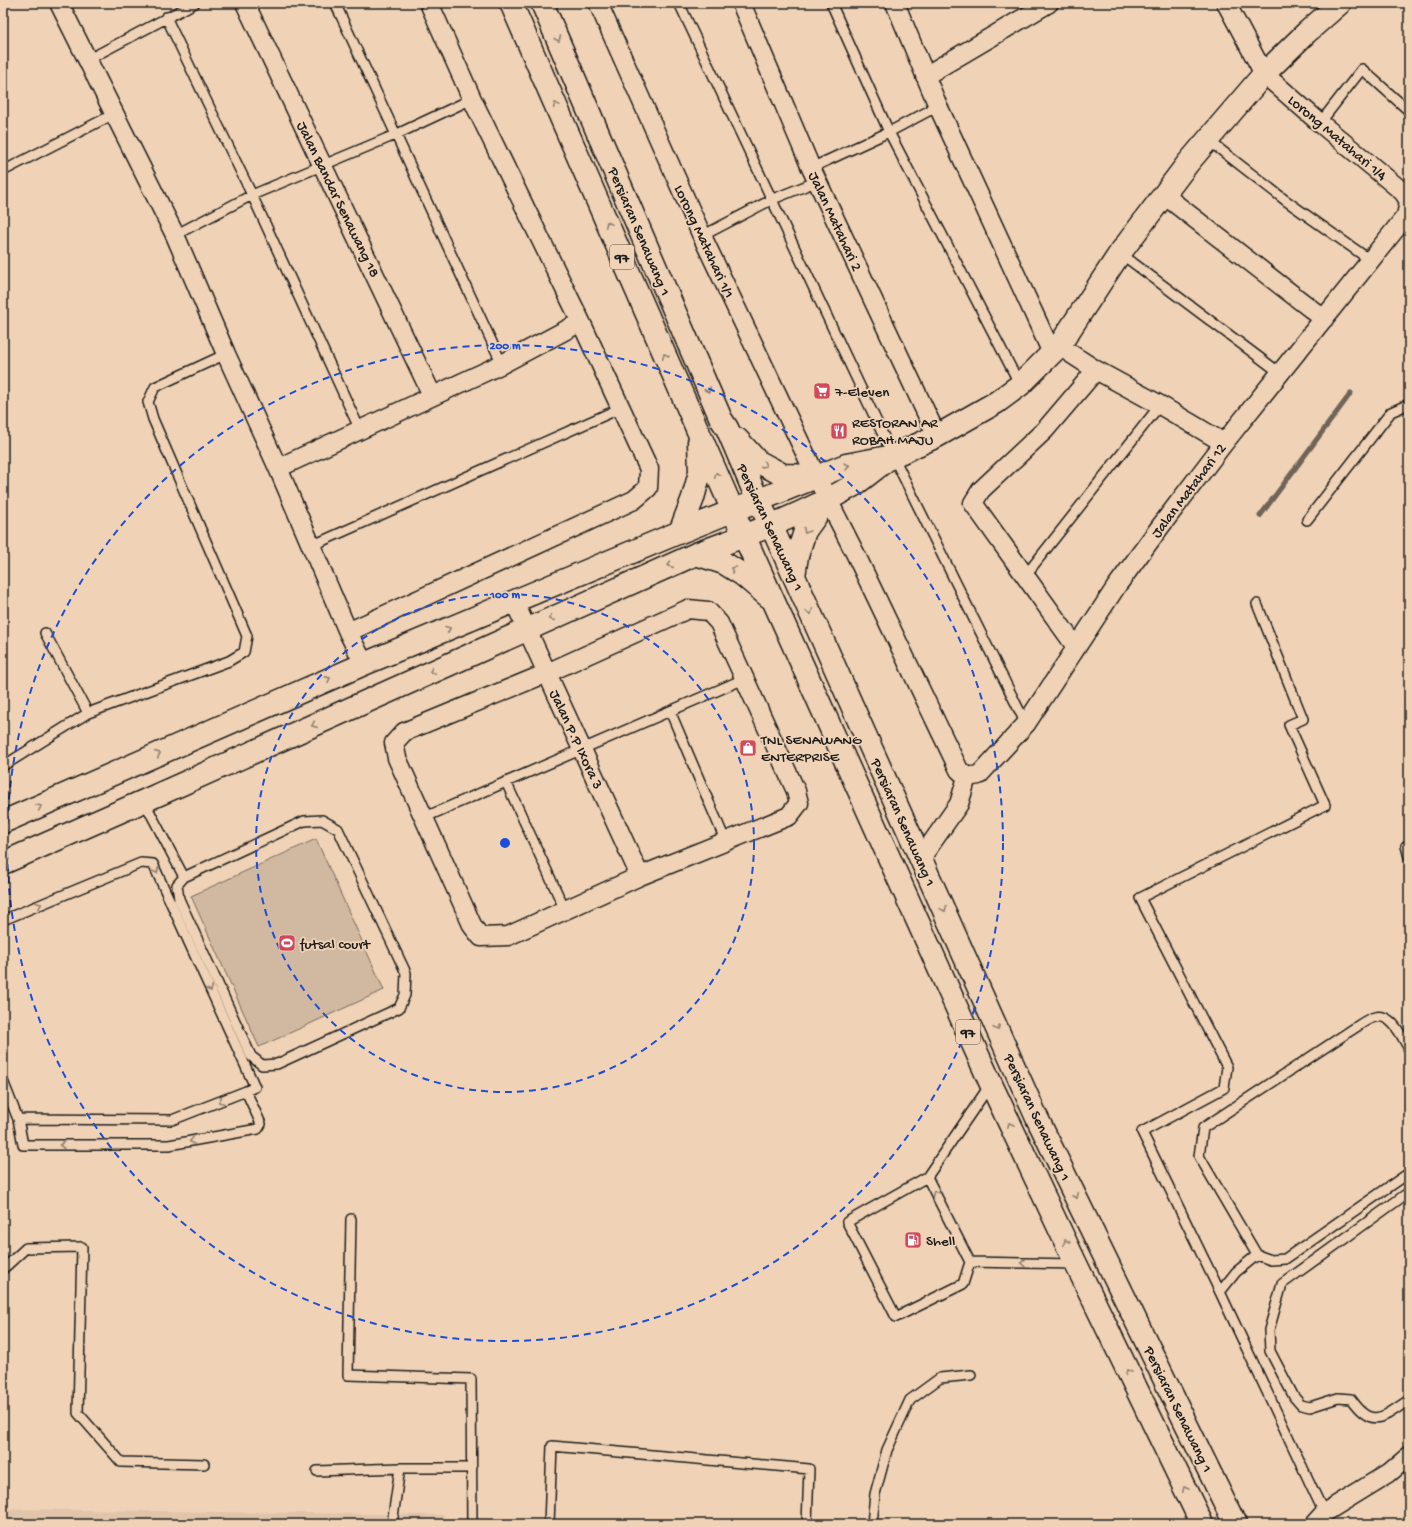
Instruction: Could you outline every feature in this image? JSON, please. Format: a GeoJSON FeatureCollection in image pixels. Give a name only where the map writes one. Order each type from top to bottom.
{"type":"FeatureCollection","features":[{"type":"Feature","properties":{"kind":"main road","name":"Persiaran Senawang 1"},"geometry":{"type":"LineString","coordinates":[[511,3],[733,511],[991,1084],[1202,1524]]}},
{"type":"Feature","properties":{"kind":"main road","name":"Persiaran Senawang 1"},"geometry":{"type":"LineString","coordinates":[[542,3],[720,419],[727,428],[758,501],[771,525],[1037,1118],[1231,1515]]}},
{"type":"Feature","properties":{"kind":"main road"},"geometry":{"type":"LineString","coordinates":[[3,863],[696,554],[745,536],[828,499],[855,484],[893,456],[937,436],[997,402],[1020,385],[1055,350],[1120,253],[1188,163],[1264,74],[1306,33],[1340,3]]}},
{"type":"Feature","properties":{"kind":"main road"},"geometry":{"type":"LineString","coordinates":[[727,428],[757,461],[783,475],[816,476]]}},
{"type":"Feature","properties":{"kind":"main road"},"geometry":{"type":"LineString","coordinates":[[680,532],[693,498],[700,472],[698,431]]}},
{"type":"Feature","properties":{"kind":"main road"},"geometry":{"type":"LineString","coordinates":[[3,822],[364,664],[816,476],[846,465],[893,456]]}},
{"type":"Feature","properties":{"kind":"main road"},"geometry":{"type":"LineString","coordinates":[[794,576],[797,556],[805,531],[828,499]]}},
{"type":"Feature","properties":{"kind":"main road"},"geometry":{"type":"LineString","coordinates":[[696,554],[724,563],[743,575],[775,602]]}},
{"type":"Feature","properties":{"kind":"main road"},"geometry":{"type":"LineString","coordinates":[[1231,1515],[1248,1524]]}},
{"type":"Feature","properties":{"kind":"street"},"geometry":{"type":"LineString","coordinates":[[59,3],[174,235],[278,468],[348,632],[364,664]]}},
{"type":"Feature","properties":{"kind":"street","name":"Jalan Bandar Senawang 18"},"geometry":{"type":"LineString","coordinates":[[245,3],[432,395]]}},
{"type":"Feature","properties":{"kind":"street"},"geometry":{"type":"LineString","coordinates":[[348,632],[634,500],[648,488],[648,469],[621,408],[581,322],[472,99],[429,3]]}},
{"type":"Feature","properties":{"kind":"street","name":"Lorong Matahari 1/1"},"geometry":{"type":"LineString","coordinates":[[598,3],[702,236],[816,476],[959,770],[967,777]]}},
{"type":"Feature","properties":{"kind":"street","name":"Jalan Matahari 2"},"geometry":{"type":"LineString","coordinates":[[741,3],[814,174],[937,436]]}},
{"type":"Feature","properties":{"kind":"street"},"geometry":{"type":"LineString","coordinates":[[895,3],[938,106],[1055,350],[1096,370],[1160,405],[1224,443]]}},
{"type":"Feature","properties":{"kind":"street"},"geometry":{"type":"LineString","coordinates":[[925,76],[1049,3]]}},
{"type":"Feature","properties":{"kind":"street"},"geometry":{"type":"LineString","coordinates":[[1226,3],[1264,74]]}},
{"type":"Feature","properties":{"kind":"street","name":"Lorong Matahari 1/4"},"geometry":{"type":"LineString","coordinates":[[1264,74],[1403,192],[1409,201]]}},
{"type":"Feature","properties":{"kind":"street"},"geometry":{"type":"LineString","coordinates":[[1164,195],[1324,319]]}},
{"type":"Feature","properties":{"kind":"street","name":"Jalan Matahari 12"},"geometry":{"type":"LineString","coordinates":[[967,777],[979,775],[1026,724],[1116,587],[1224,443],[1406,216],[1409,201]]}},
{"type":"Feature","properties":{"kind":"street"},"geometry":{"type":"LineString","coordinates":[[278,468],[432,395],[502,364],[581,322]]}},
{"type":"Feature","properties":{"kind":"street"},"geometry":{"type":"LineString","coordinates":[[1076,647],[973,503],[980,490],[1045,430],[1096,370]]}},
{"type":"Feature","properties":{"kind":"street","name":"Jalan P.P Ixora 3"},"geometry":{"type":"LineString","coordinates":[[514,601],[640,876]]}},
{"type":"Feature","properties":{"kind":"street"},"geometry":{"type":"LineString","coordinates":[[688,608],[708,610],[719,623],[744,679],[796,790],[799,803],[789,816],[640,876],[508,936],[480,937],[473,927],[397,758],[394,743],[404,732],[547,673],[688,608]]}},
{"type":"Feature","properties":{"kind":"street"},"geometry":{"type":"LineString","coordinates":[[921,858],[959,804],[967,777]]}},
{"type":"Feature","properties":{"kind":"street"},"geometry":{"type":"LineString","coordinates":[[1319,1519],[1389,1473],[1409,1456]]}},
{"type":"Feature","properties":{"kind":"lane"},"geometry":{"type":"LineString","coordinates":[[87,60],[195,3]]}},
{"type":"Feature","properties":{"kind":"lane"},"geometry":{"type":"LineString","coordinates":[[335,3],[502,364]]}},
{"type":"Feature","properties":{"kind":"lane"},"geometry":{"type":"LineString","coordinates":[[679,3],[773,199],[893,456],[1026,724]]}},
{"type":"Feature","properties":{"kind":"lane"},"geometry":{"type":"LineString","coordinates":[[831,3],[889,132],[1020,385]]}},
{"type":"Feature","properties":{"kind":"lane"},"geometry":{"type":"LineString","coordinates":[[166,18],[252,195],[360,430]]}},
{"type":"Feature","properties":{"kind":"lane"},"geometry":{"type":"LineString","coordinates":[[1320,123],[1362,68],[1409,111]]}},
{"type":"Feature","properties":{"kind":"lane"},"geometry":{"type":"LineString","coordinates":[[174,235],[252,195],[395,134],[472,99]]}},
{"type":"Feature","properties":{"kind":"lane"},"geometry":{"type":"LineString","coordinates":[[702,236],[773,199],[814,174],[938,106]]}},
{"type":"Feature","properties":{"kind":"lane"},"geometry":{"type":"LineString","coordinates":[[3,171],[114,114]]}},
{"type":"Feature","properties":{"kind":"lane"},"geometry":{"type":"LineString","coordinates":[[1208,140],[1285,200],[1370,260]]}},
{"type":"Feature","properties":{"kind":"lane"},"geometry":{"type":"LineString","coordinates":[[1120,253],[1280,373]]}},
{"type":"Feature","properties":{"kind":"lane"},"geometry":{"type":"LineString","coordinates":[[3,766],[88,713],[229,661],[244,652],[247,636],[153,419],[148,402],[155,387],[226,354]]}},
{"type":"Feature","properties":{"kind":"lane"},"geometry":{"type":"LineString","coordinates":[[1306,520],[1391,412],[1409,404]]}},
{"type":"Feature","properties":{"kind":"lane"},"geometry":{"type":"LineString","coordinates":[[1025,576],[1160,405]]}},
{"type":"Feature","properties":{"kind":"lane"},"geometry":{"type":"LineString","coordinates":[[311,546],[621,408]]}},
{"type":"Feature","properties":{"kind":"lane"},"geometry":{"type":"LineString","coordinates":[[1257,604],[1303,719],[1289,725],[1325,805],[1140,898],[1227,1067],[1224,1088],[1142,1132],[1220,1292],[1319,1519]]}},
{"type":"Feature","properties":{"kind":"lane"},"geometry":{"type":"LineString","coordinates":[[45,633],[88,713]]}},
{"type":"Feature","properties":{"kind":"lane"},"geometry":{"type":"LineString","coordinates":[[423,818],[744,679]]}},
{"type":"Feature","properties":{"kind":"lane"},"geometry":{"type":"LineString","coordinates":[[670,711],[726,842]]}},
{"type":"Feature","properties":{"kind":"lane"},"geometry":{"type":"LineString","coordinates":[[506,782],[565,910]]}},
{"type":"Feature","properties":{"kind":"lane"},"geometry":{"type":"LineString","coordinates":[[144,801],[184,876]]}},
{"type":"Feature","properties":{"kind":"lane"},"geometry":{"type":"LineString","coordinates":[[322,820],[338,828],[406,973],[405,995],[399,1008],[277,1064],[262,1065],[251,1056],[179,899],[177,885],[184,876],[304,821],[322,820]]}},
{"type":"Feature","properties":{"kind":"lane"},"geometry":{"type":"LineString","coordinates":[[1409,845],[1406,846],[1409,857]]}},
{"type":"Feature","properties":{"kind":"lane"},"geometry":{"type":"LineString","coordinates":[[3,920],[141,862],[153,864],[254,1084],[253,1088],[172,1120],[18,1119]]}},
{"type":"Feature","properties":{"kind":"lane"},"geometry":{"type":"LineString","coordinates":[[1409,1049],[1393,1023],[1384,1017],[1374,1017],[1350,1031],[1203,1128],[1199,1156],[1257,1255],[1271,1260],[1285,1259],[1409,1173]]}},
{"type":"Feature","properties":{"kind":"lane"},"geometry":{"type":"LineString","coordinates":[[3,1081],[18,1119],[23,1145],[169,1145],[258,1130],[261,1124],[246,1091]]}},
{"type":"Feature","properties":{"kind":"lane"},"geometry":{"type":"LineString","coordinates":[[928,1177],[970,1262],[962,1284],[896,1317],[847,1222],[928,1177],[991,1084]]}},
{"type":"Feature","properties":{"kind":"lane"},"geometry":{"type":"LineString","coordinates":[[1409,1192],[1282,1284],[1269,1330],[1268,1340],[1270,1351],[1294,1397],[1301,1404],[1310,1408],[1338,1398],[1351,1399],[1359,1410],[1370,1418],[1383,1417],[1409,1400]]}},
{"type":"Feature","properties":{"kind":"lane"},"geometry":{"type":"LineString","coordinates":[[351,1219],[348,1375],[471,1379],[472,1524]]}},
{"type":"Feature","properties":{"kind":"lane"},"geometry":{"type":"LineString","coordinates":[[3,1269],[26,1248],[82,1247],[78,1413],[121,1462],[204,1464]]}},
{"type":"Feature","properties":{"kind":"lane"},"geometry":{"type":"LineString","coordinates":[[1220,1292],[1236,1272],[1257,1255]]}},
{"type":"Feature","properties":{"kind":"lane"},"geometry":{"type":"LineString","coordinates":[[970,1262],[1076,1264]]}},
{"type":"Feature","properties":{"kind":"lane"},"geometry":{"type":"LineString","coordinates":[[872,1524],[875,1494],[887,1450],[910,1400],[940,1378],[971,1375]]}},
{"type":"Feature","properties":{"kind":"lane"},"geometry":{"type":"LineString","coordinates":[[548,1524],[552,1446],[809,1469],[807,1524]]}},
{"type":"Feature","properties":{"kind":"lane"},"geometry":{"type":"LineString","coordinates":[[392,1524],[400,1468]]}},
{"type":"Feature","properties":{"kind":"lane"},"geometry":{"type":"LineString","coordinates":[[317,1470],[472,1468]]}},
{"type":"Feature","properties":{"kind":"shaded area","name":"futsal court"},"geometry":{"type":"Polygon","coordinates":[[[316,839],[384,990],[259,1047],[191,896],[316,839]]]}},
{"type":"Feature","properties":{"kind":"shaded area"},"geometry":{"type":"Polygon","coordinates":[[[4,1509],[444,1515],[444,1524],[4,1524],[4,1509]]]}},
{"type":"Feature","properties":{"kind":"waterway"},"geometry":{"type":"LineString","coordinates":[[1260,516],[1351,393]]}},
{"type":"Feature","properties":{"kind":"place","name":"7-Eleven"},"geometry":{"type":"Point","coordinates":[822,391]}},
{"type":"Feature","properties":{"kind":"place","name":"RESTORAN AR ROBAH MAJU"},"geometry":{"type":"Point","coordinates":[839,431]}},
{"type":"Feature","properties":{"kind":"place","name":"TNL SENAWANG ENTERPRISE"},"geometry":{"type":"Point","coordinates":[748,748]}},
{"type":"Feature","properties":{"kind":"place","name":"futsal court"},"geometry":{"type":"Point","coordinates":[287,943]}},
{"type":"Feature","properties":{"kind":"place","name":"Shell"},"geometry":{"type":"Point","coordinates":[913,1240]}}]}
